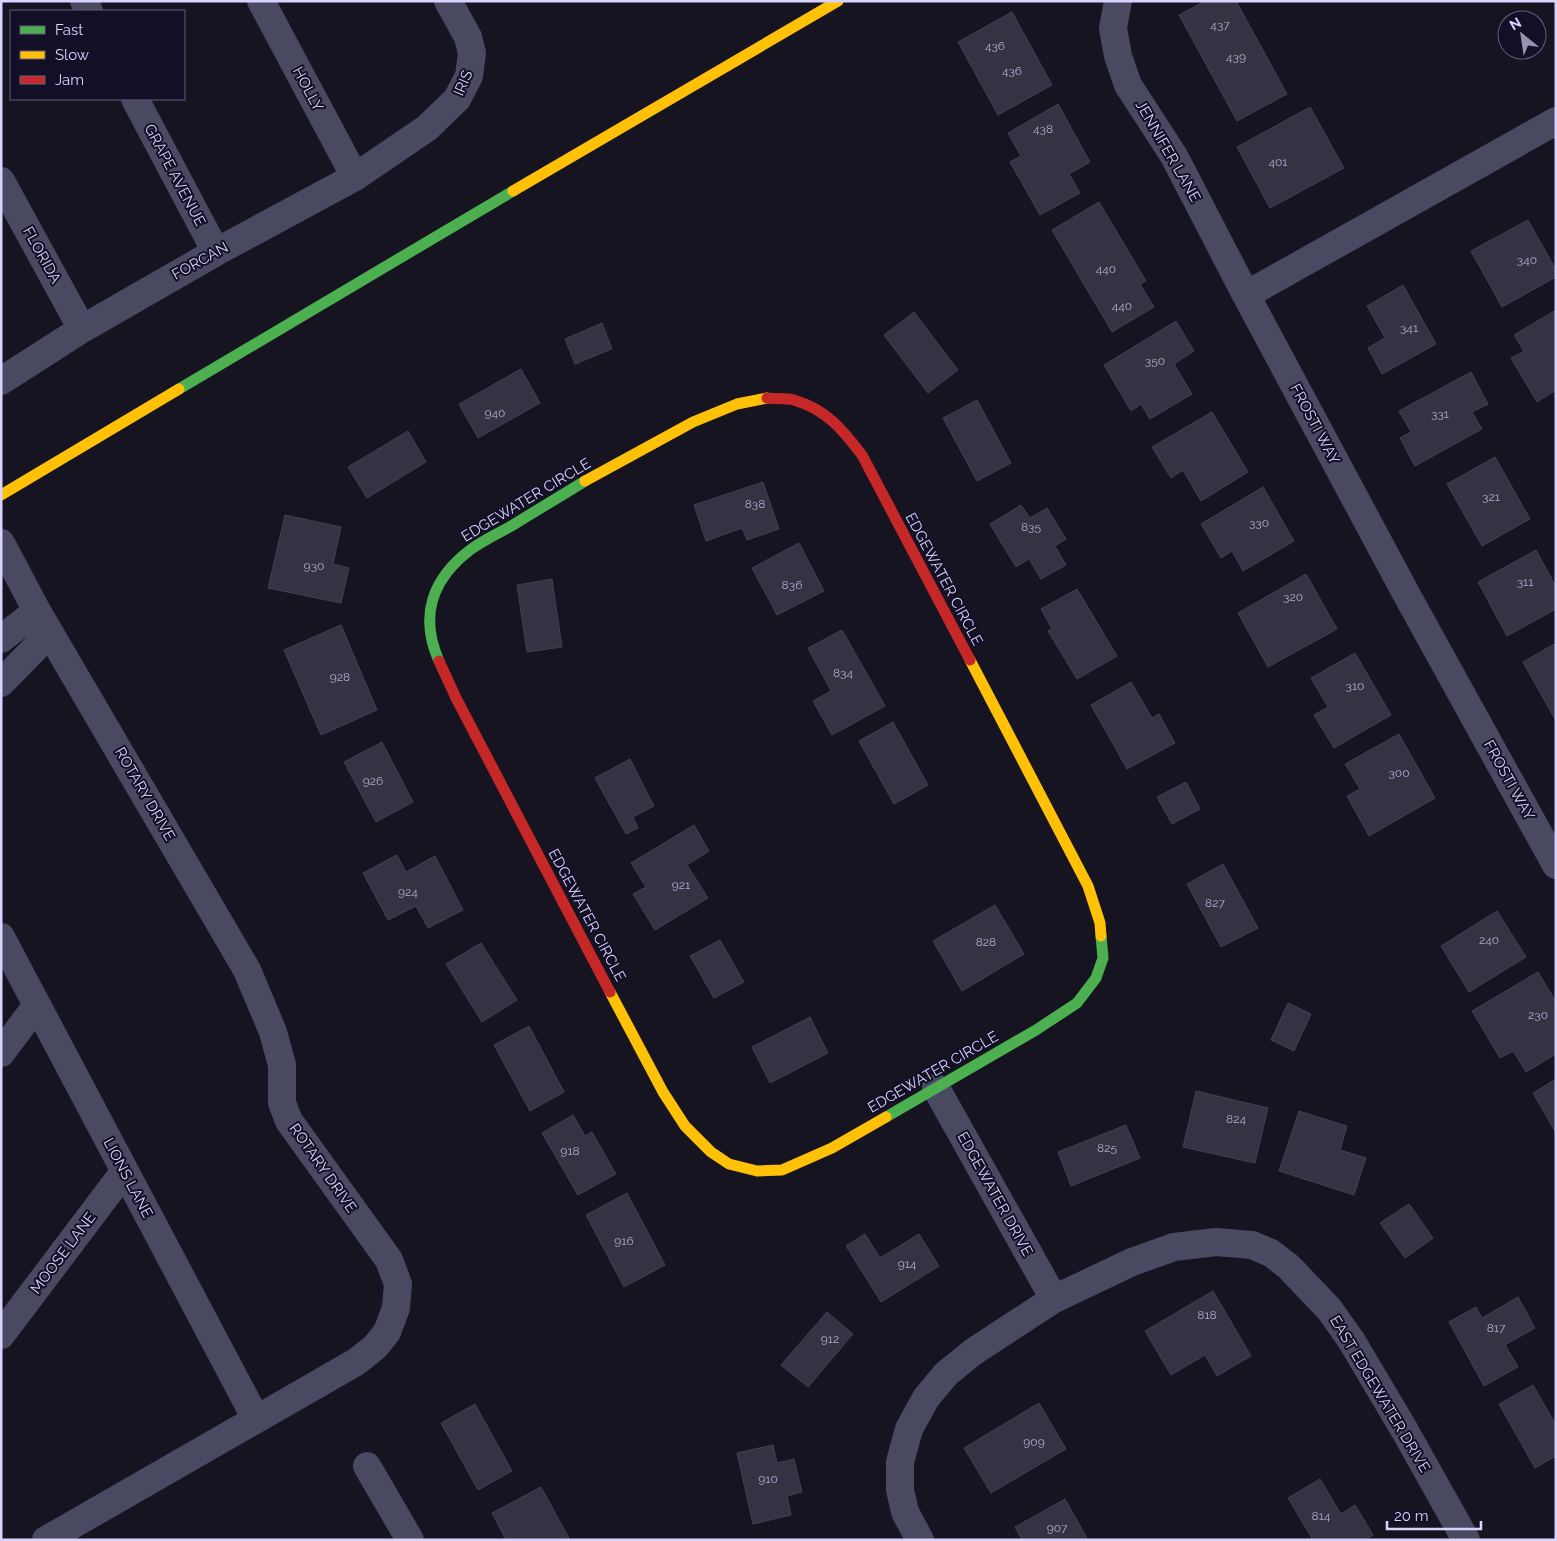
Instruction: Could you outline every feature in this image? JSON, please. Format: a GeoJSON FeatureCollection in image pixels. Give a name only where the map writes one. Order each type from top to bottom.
{"type":"FeatureCollection","features":[{"type":"Feature","properties":{"kind":"street","name":"HOLLY"},"geometry":{"type":"LineString","coordinates":[[261,1],[355,178]]}},
{"type":"Feature","properties":{"kind":"street","name":"IRIS"},"geometry":{"type":"LineString","coordinates":[[402,146],[427,128],[458,99],[469,76],[472,53],[468,37],[448,1]]}},
{"type":"Feature","properties":{"kind":"street"},"geometry":{"type":"LineString","coordinates":[[1,494],[838,1]]}},
{"type":"Feature","properties":{"kind":"street","name":"JENNIFER LANE"},"geometry":{"type":"LineString","coordinates":[[1118,1],[1113,28],[1118,56],[1128,84],[1174,156],[1246,295]]}},
{"type":"Feature","properties":{"kind":"street","name":"GRAPE AVENUE"},"geometry":{"type":"LineString","coordinates":[[136,100],[216,252]]}},
{"type":"Feature","properties":{"kind":"street"},"geometry":{"type":"LineString","coordinates":[[1246,295],[1556,120]]}},
{"type":"Feature","properties":{"kind":"street","name":"FORCAN"},"geometry":{"type":"LineString","coordinates":[[1,381],[82,329],[216,252],[355,178],[402,146]]}},
{"type":"Feature","properties":{"kind":"street","name":"FLORIDA"},"geometry":{"type":"LineString","coordinates":[[1,181],[82,329]]}},
{"type":"Feature","properties":{"kind":"street","name":"FROSTI WAY"},"geometry":{"type":"LineString","coordinates":[[1246,295],[1409,599],[1556,865]]}},
{"type":"Feature","properties":{"kind":"street","name":"EDGEWATER CIRCLE"},"geometry":{"type":"LineString","coordinates":[[767,398],[792,400],[820,411],[840,427],[862,455],[1088,886],[1100,923],[1103,958],[1096,978],[1077,1003],[1036,1030],[936,1088],[832,1148],[782,1170],[757,1171],[738,1167],[729,1164],[711,1152],[685,1126],[663,1092],[456,698],[432,645],[429,618],[434,592],[446,573],[470,550],[598,474],[693,422],[737,404],[767,398]]}},
{"type":"Feature","properties":{"kind":"street","name":"ROTARY DRIVE"},"geometry":{"type":"LineString","coordinates":[[1,543],[44,622],[247,970],[273,1032],[282,1065],[282,1103],[289,1122],[389,1260],[398,1284],[396,1308],[387,1332],[375,1347],[356,1362],[46,1540]]}},
{"type":"Feature","properties":{"kind":"street"},"geometry":{"type":"LineString","coordinates":[[1,639],[44,622]]}},
{"type":"Feature","properties":{"kind":"street"},"geometry":{"type":"LineString","coordinates":[[1,683],[44,622]]}},
{"type":"Feature","properties":{"kind":"street","name":"LIONS LANE"},"geometry":{"type":"LineString","coordinates":[[1,937],[256,1420]]}},
{"type":"Feature","properties":{"kind":"street"},"geometry":{"type":"LineString","coordinates":[[1,1053],[37,1005]]}},
{"type":"Feature","properties":{"kind":"street","name":"EDGEWATER DRIVE"},"geometry":{"type":"LineString","coordinates":[[936,1088],[1054,1299]]}},
{"type":"Feature","properties":{"kind":"street","name":"MOOSE LANE"},"geometry":{"type":"LineString","coordinates":[[1,1335],[124,1172]]}},
{"type":"Feature","properties":{"kind":"street","name":"EAST EDGEWATER DRIVE"},"geometry":{"type":"LineString","coordinates":[[920,1540],[905,1512],[900,1490],[900,1462],[909,1429],[926,1398],[946,1374],[973,1352],[1054,1299],[1132,1262],[1174,1247],[1216,1242],[1252,1245],[1271,1253],[1289,1266],[1329,1309],[1351,1340],[1405,1431],[1466,1540]]}},
{"type":"Feature","properties":{"kind":"street"},"geometry":{"type":"LineString","coordinates":[[367,1466],[410,1540]]}},
{"type":"Feature","properties":{"kind":"building"},"geometry":{"type":"Polygon","coordinates":[[[1205,1],[1236,1],[1287,94],[1237,121],[1179,15],[1205,1]]]}},
{"type":"Feature","properties":{"kind":"building"},"geometry":{"type":"Polygon","coordinates":[[[1012,12],[1052,85],[998,115],[958,42],[1012,12]]]}},
{"type":"Feature","properties":{"kind":"building"},"geometry":{"type":"Polygon","coordinates":[[[1058,104],[1090,162],[1069,174],[1080,193],[1040,215],[1010,162],[1021,156],[1008,133],[1058,104]]]}},
{"type":"Feature","properties":{"kind":"building"},"geometry":{"type":"Polygon","coordinates":[[[1310,107],[1344,168],[1270,208],[1237,147],[1310,107]]]}},
{"type":"Feature","properties":{"kind":"building"},"geometry":{"type":"Polygon","coordinates":[[[1099,202],[1146,281],[1140,284],[1154,307],[1112,332],[1052,230],[1099,202]]]}},
{"type":"Feature","properties":{"kind":"building"},"geometry":{"type":"Polygon","coordinates":[[[1528,220],[1556,270],[1556,277],[1502,307],[1471,251],[1528,220]]]}},
{"type":"Feature","properties":{"kind":"building"},"geometry":{"type":"Polygon","coordinates":[[[1403,285],[1436,344],[1382,374],[1368,348],[1385,338],[1367,306],[1403,285]]]}},
{"type":"Feature","properties":{"kind":"building"},"geometry":{"type":"Polygon","coordinates":[[[1556,310],[1556,390],[1537,402],[1511,358],[1524,351],[1514,335],[1556,310]]]}},
{"type":"Feature","properties":{"kind":"building"},"geometry":{"type":"Polygon","coordinates":[[[914,312],[958,370],[928,393],[884,335],[914,312]]]}},
{"type":"Feature","properties":{"kind":"building"},"geometry":{"type":"Polygon","coordinates":[[[1176,321],[1194,351],[1174,364],[1192,394],[1150,419],[1141,404],[1131,411],[1104,365],[1176,321]]]}},
{"type":"Feature","properties":{"kind":"building"},"geometry":{"type":"Polygon","coordinates":[[[602,323],[612,349],[575,364],[565,339],[602,323]]]}},
{"type":"Feature","properties":{"kind":"building"},"geometry":{"type":"Polygon","coordinates":[[[521,369],[540,403],[478,438],[459,404],[521,369]]]}},
{"type":"Feature","properties":{"kind":"building"},"geometry":{"type":"Polygon","coordinates":[[[1471,372],[1488,404],[1472,412],[1482,429],[1415,466],[1400,438],[1411,432],[1399,411],[1471,372]]]}},
{"type":"Feature","properties":{"kind":"building"},"geometry":{"type":"Polygon","coordinates":[[[977,400],[1011,463],[977,481],[943,418],[977,400]]]}},
{"type":"Feature","properties":{"kind":"building"},"geometry":{"type":"Polygon","coordinates":[[[1212,412],[1248,472],[1201,501],[1183,470],[1171,478],[1152,447],[1212,412]]]}},
{"type":"Feature","properties":{"kind":"building"},"geometry":{"type":"Polygon","coordinates":[[[408,431],[426,462],[367,498],[348,467],[408,431]]]}},
{"type":"Feature","properties":{"kind":"building"},"geometry":{"type":"Polygon","coordinates":[[[1495,457],[1530,519],[1482,546],[1447,484],[1495,457]]]}},
{"type":"Feature","properties":{"kind":"building"},"geometry":{"type":"Polygon","coordinates":[[[763,482],[779,529],[747,540],[742,528],[706,541],[694,505],[763,482]]]}},
{"type":"Feature","properties":{"kind":"building"},"geometry":{"type":"Polygon","coordinates":[[[1263,487],[1294,541],[1243,571],[1232,551],[1221,558],[1201,524],[1263,487]]]}},
{"type":"Feature","properties":{"kind":"building"},"geometry":{"type":"Polygon","coordinates":[[[1021,505],[1030,518],[1047,508],[1066,539],[1055,546],[1066,565],[1041,579],[1029,559],[1016,567],[990,524],[1021,505]]]}},
{"type":"Feature","properties":{"kind":"building"},"geometry":{"type":"Polygon","coordinates":[[[285,515],[341,527],[333,564],[349,568],[341,603],[268,588],[285,515]]]}},
{"type":"Feature","properties":{"kind":"building"},"geometry":{"type":"Polygon","coordinates":[[[799,543],[824,591],[777,615],[752,568],[799,543]]]}},
{"type":"Feature","properties":{"kind":"building"},"geometry":{"type":"Polygon","coordinates":[[[1536,550],[1556,587],[1556,609],[1507,636],[1478,582],[1536,550]]]}},
{"type":"Feature","properties":{"kind":"building"},"geometry":{"type":"Polygon","coordinates":[[[1306,574],[1337,629],[1268,667],[1238,613],[1306,574]]]}},
{"type":"Feature","properties":{"kind":"building"},"geometry":{"type":"Polygon","coordinates":[[[552,579],[562,647],[527,652],[517,585],[552,579]]]}},
{"type":"Feature","properties":{"kind":"building"},"geometry":{"type":"Polygon","coordinates":[[[1077,589],[1117,656],[1077,679],[1048,631],[1052,629],[1041,609],[1077,589]]]}},
{"type":"Feature","properties":{"kind":"building"},"geometry":{"type":"Polygon","coordinates":[[[341,625],[377,710],[321,735],[284,650],[341,625]]]}},
{"type":"Feature","properties":{"kind":"building"},"geometry":{"type":"Polygon","coordinates":[[[842,630],[885,706],[832,735],[813,701],[831,691],[808,648],[842,630]]]}},
{"type":"Feature","properties":{"kind":"building"},"geometry":{"type":"Polygon","coordinates":[[[1556,643],[1556,721],[1523,662],[1556,643]]]}},
{"type":"Feature","properties":{"kind":"building"},"geometry":{"type":"Polygon","coordinates":[[[1355,653],[1391,715],[1334,748],[1314,715],[1328,707],[1311,678],[1355,653]]]}},
{"type":"Feature","properties":{"kind":"building"},"geometry":{"type":"Polygon","coordinates":[[[1131,682],[1152,718],[1159,714],[1175,743],[1127,769],[1091,705],[1131,682]]]}},
{"type":"Feature","properties":{"kind":"building"},"geometry":{"type":"Polygon","coordinates":[[[893,722],[928,785],[894,804],[859,741],[893,722]]]}},
{"type":"Feature","properties":{"kind":"building"},"geometry":{"type":"Polygon","coordinates":[[[1399,734],[1435,798],[1369,836],[1347,796],[1360,789],[1345,764],[1399,734]]]}},
{"type":"Feature","properties":{"kind":"building"},"geometry":{"type":"Polygon","coordinates":[[[382,742],[413,802],[376,822],[344,762],[382,742]]]}},
{"type":"Feature","properties":{"kind":"building"},"geometry":{"type":"Polygon","coordinates":[[[630,759],[654,806],[633,817],[638,828],[626,834],[595,778],[630,759]]]}},
{"type":"Feature","properties":{"kind":"building"},"geometry":{"type":"Polygon","coordinates":[[[1186,782],[1200,809],[1172,824],[1157,797],[1186,782]]]}},
{"type":"Feature","properties":{"kind":"building"},"geometry":{"type":"Polygon","coordinates":[[[694,825],[709,851],[687,865],[708,898],[655,930],[633,894],[646,887],[631,863],[694,825]]]}},
{"type":"Feature","properties":{"kind":"building"},"geometry":{"type":"Polygon","coordinates":[[[397,855],[406,872],[435,856],[463,910],[428,928],[416,906],[388,920],[363,873],[397,855]]]}},
{"type":"Feature","properties":{"kind":"building"},"geometry":{"type":"Polygon","coordinates":[[[1223,864],[1258,928],[1221,947],[1187,884],[1223,864]]]}},
{"type":"Feature","properties":{"kind":"building"},"geometry":{"type":"Polygon","coordinates":[[[995,905],[1024,954],[962,991],[933,941],[995,905]]]}},
{"type":"Feature","properties":{"kind":"building"},"geometry":{"type":"Polygon","coordinates":[[[1497,911],[1526,957],[1469,992],[1441,946],[1497,911]]]}},
{"type":"Feature","properties":{"kind":"building"},"geometry":{"type":"Polygon","coordinates":[[[720,940],[744,982],[714,998],[690,956],[720,940]]]}},
{"type":"Feature","properties":{"kind":"building"},"geometry":{"type":"Polygon","coordinates":[[[481,943],[517,1000],[482,1022],[446,964],[481,943]]]}},
{"type":"Feature","properties":{"kind":"building"},"geometry":{"type":"Polygon","coordinates":[[[1538,972],[1556,1002],[1556,1054],[1526,1072],[1513,1051],[1500,1058],[1472,1011],[1538,972]]]}},
{"type":"Feature","properties":{"kind":"building"},"geometry":{"type":"Polygon","coordinates":[[[1288,1003],[1311,1014],[1294,1051],[1271,1040],[1288,1003]]]}},
{"type":"Feature","properties":{"kind":"building"},"geometry":{"type":"Polygon","coordinates":[[[810,1017],[828,1053],[770,1083],[752,1047],[810,1017]]]}},
{"type":"Feature","properties":{"kind":"building"},"geometry":{"type":"Polygon","coordinates":[[[529,1026],[564,1092],[530,1111],[494,1045],[529,1026]]]}},
{"type":"Feature","properties":{"kind":"building"},"geometry":{"type":"Polygon","coordinates":[[[1556,1079],[1556,1133],[1533,1093],[1556,1079]]]}},
{"type":"Feature","properties":{"kind":"building"},"geometry":{"type":"Polygon","coordinates":[[[1196,1091],[1268,1108],[1255,1163],[1183,1147],[1196,1091]]]}},
{"type":"Feature","properties":{"kind":"building"},"geometry":{"type":"Polygon","coordinates":[[[1299,1111],[1347,1126],[1340,1150],[1366,1158],[1354,1195],[1279,1171],[1299,1111]]]}},
{"type":"Feature","properties":{"kind":"building"},"geometry":{"type":"Polygon","coordinates":[[[573,1115],[585,1136],[592,1132],[616,1174],[578,1195],[542,1133],[573,1115]]]}},
{"type":"Feature","properties":{"kind":"building"},"geometry":{"type":"Polygon","coordinates":[[[1126,1125],[1140,1158],[1071,1186],[1058,1152],[1126,1125]]]}},
{"type":"Feature","properties":{"kind":"building"},"geometry":{"type":"Polygon","coordinates":[[[627,1193],[665,1265],[624,1287],[586,1215],[627,1193]]]}},
{"type":"Feature","properties":{"kind":"building"},"geometry":{"type":"Polygon","coordinates":[[[1409,1204],[1433,1238],[1405,1258],[1380,1223],[1409,1204]]]}},
{"type":"Feature","properties":{"kind":"building"},"geometry":{"type":"Polygon","coordinates":[[[865,1234],[880,1258],[919,1234],[939,1266],[881,1302],[846,1246],[865,1234]]]}},
{"type":"Feature","properties":{"kind":"building"},"geometry":{"type":"Polygon","coordinates":[[[1213,1291],[1251,1356],[1217,1376],[1205,1355],[1171,1375],[1145,1331],[1213,1291]]]}},
{"type":"Feature","properties":{"kind":"building"},"geometry":{"type":"Polygon","coordinates":[[[1518,1297],[1535,1328],[1505,1345],[1518,1367],[1484,1386],[1449,1322],[1476,1307],[1482,1318],[1518,1297]]]}},
{"type":"Feature","properties":{"kind":"building"},"geometry":{"type":"Polygon","coordinates":[[[827,1312],[853,1334],[808,1387],[781,1365],[827,1312]]]}},
{"type":"Feature","properties":{"kind":"building"},"geometry":{"type":"Polygon","coordinates":[[[1533,1385],[1556,1425],[1556,1456],[1535,1468],[1499,1404],[1533,1385]]]}},
{"type":"Feature","properties":{"kind":"building"},"geometry":{"type":"Polygon","coordinates":[[[1039,1403],[1066,1449],[991,1493],[964,1448],[1039,1403]]]}},
{"type":"Feature","properties":{"kind":"building"},"geometry":{"type":"Polygon","coordinates":[[[475,1404],[512,1471],[478,1490],[441,1423],[475,1404]]]}},
{"type":"Feature","properties":{"kind":"building"},"geometry":{"type":"Polygon","coordinates":[[[773,1445],[777,1463],[794,1459],[802,1492],[787,1496],[791,1515],[753,1524],[737,1453],[773,1445]]]}},
{"type":"Feature","properties":{"kind":"building"},"geometry":{"type":"Polygon","coordinates":[[[1320,1479],[1341,1514],[1355,1505],[1373,1535],[1365,1540],[1313,1540],[1288,1498],[1320,1479]]]}},
{"type":"Feature","properties":{"kind":"building"},"geometry":{"type":"Polygon","coordinates":[[[541,1487],[570,1540],[506,1540],[492,1513],[541,1487]]]}},
{"type":"Feature","properties":{"kind":"building"},"geometry":{"type":"Polygon","coordinates":[[[1065,1499],[1088,1540],[1022,1540],[1015,1527],[1065,1499]]]}},
{"type":"Feature","properties":{"kind":"traffic: fast"},"geometry":{"type":"LineString","coordinates":[[179,389],[513,191]]}},
{"type":"Feature","properties":{"kind":"traffic: fast"},"geometry":{"type":"LineString","coordinates":[[439,661],[430,629],[430,614],[438,586],[446,573],[475,546],[585,481]]}},
{"type":"Feature","properties":{"kind":"traffic: fast"},"geometry":{"type":"LineString","coordinates":[[886,1117],[1036,1030],[1077,1003],[1096,978],[1103,958],[1101,936]]}},
{"type":"Feature","properties":{"kind":"traffic: slow"},"geometry":{"type":"LineString","coordinates":[[513,191],[838,1]]}},
{"type":"Feature","properties":{"kind":"traffic: slow"},"geometry":{"type":"LineString","coordinates":[[1,495],[179,389]]}},
{"type":"Feature","properties":{"kind":"traffic: slow"},"geometry":{"type":"LineString","coordinates":[[585,481],[693,422],[737,404],[767,398]]}},
{"type":"Feature","properties":{"kind":"traffic: slow"},"geometry":{"type":"LineString","coordinates":[[970,660],[1088,886],[1100,923],[1101,936]]}},
{"type":"Feature","properties":{"kind":"traffic: slow"},"geometry":{"type":"LineString","coordinates":[[610,992],[663,1092],[685,1126],[711,1152],[729,1164],[757,1171],[782,1170],[832,1148],[886,1117]]}},
{"type":"Feature","properties":{"kind":"traffic: jam"},"geometry":{"type":"LineString","coordinates":[[767,398],[794,400],[816,409],[833,422],[862,455],[970,660]]}},
{"type":"Feature","properties":{"kind":"traffic: jam"},"geometry":{"type":"LineString","coordinates":[[439,661],[456,698],[610,992]]}}]}
